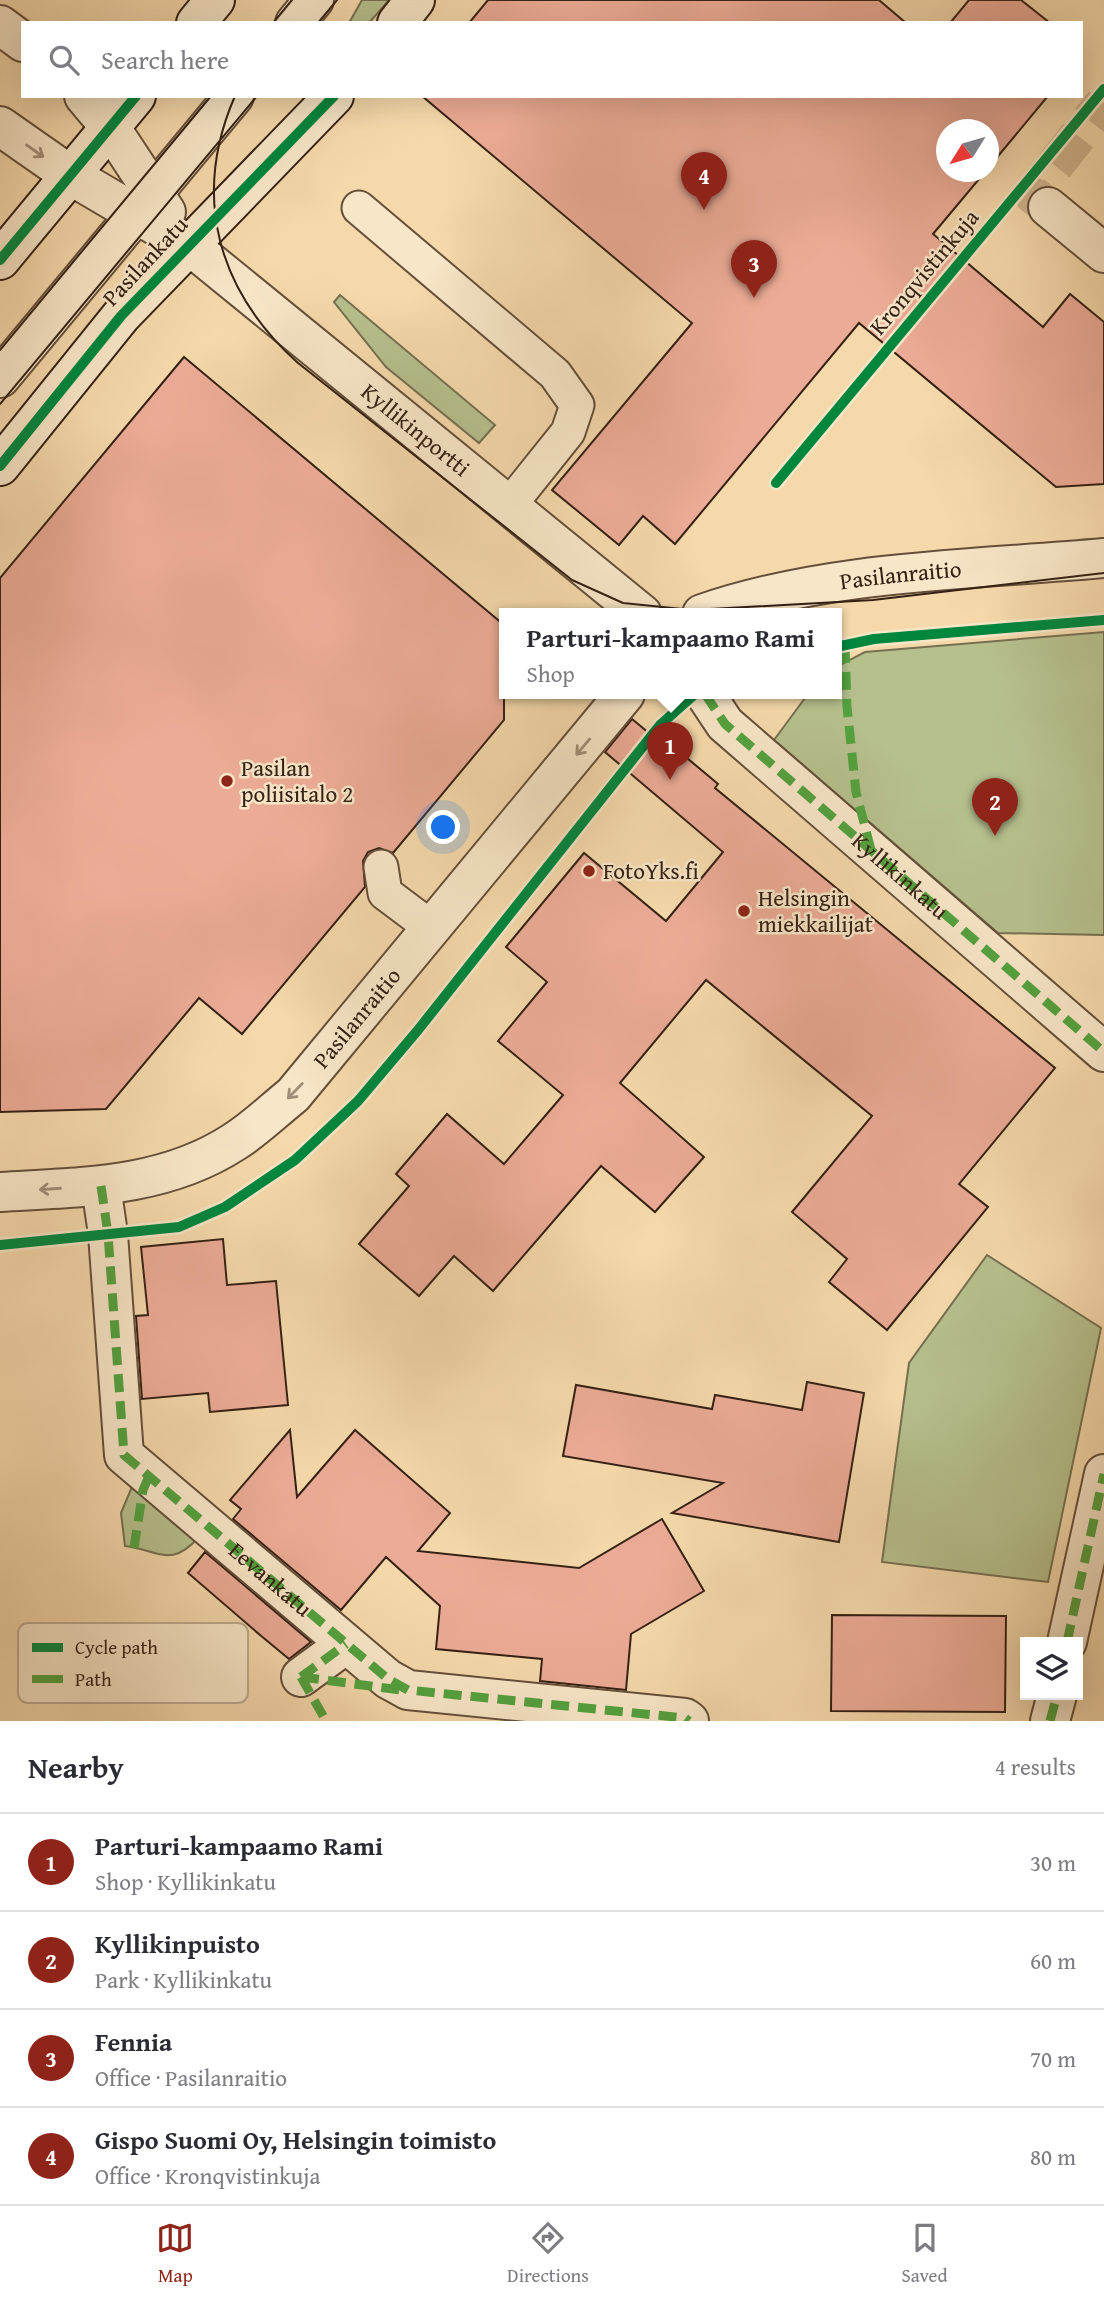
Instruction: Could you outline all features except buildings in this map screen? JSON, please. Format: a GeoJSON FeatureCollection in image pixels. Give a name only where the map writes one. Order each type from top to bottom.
{"type":"FeatureCollection","features":[{"type":"Feature","properties":{"kind":"street"},"geometry":{"type":"LineString","coordinates":[[198,21],[215,0]]}},
{"type":"Feature","properties":{"kind":"street"},"geometry":{"type":"LineString","coordinates":[[297,21],[314,0]]}},
{"type":"Feature","properties":{"kind":"street"},"geometry":{"type":"LineString","coordinates":[[399,21],[415,0]]}},
{"type":"Feature","properties":{"kind":"street"},"geometry":{"type":"LineString","coordinates":[[0,25],[21,41]]}},
{"type":"Feature","properties":{"kind":"street"},"geometry":{"type":"LineString","coordinates":[[86,98],[110,127],[144,203]]}},
{"type":"Feature","properties":{"kind":"street"},"geometry":{"type":"LineString","coordinates":[[0,260],[133,98]]}},
{"type":"Feature","properties":{"kind":"street","name":"Pasilankatu"},"geometry":{"type":"LineString","coordinates":[[0,378],[232,98]]}},
{"type":"Feature","properties":{"kind":"street","name":"Pasilankatu"},"geometry":{"type":"LineString","coordinates":[[0,466],[112,326],[332,98]]}},
{"type":"Feature","properties":{"kind":"street","name":"Kyllikinportti"},"geometry":{"type":"LineString","coordinates":[[0,126],[70,175],[144,203],[189,245],[634,608]]}},
{"type":"Feature","properties":{"kind":"street"},"geometry":{"type":"LineString","coordinates":[[1048,207],[1104,253]]}},
{"type":"Feature","properties":{"kind":"street","name":"Pasilanraitio"},"geometry":{"type":"LineString","coordinates":[[723,608],[776,593],[872,578],[1104,558]]}},
{"type":"Feature","properties":{"kind":"street","name":"Pasilanraitio"},"geometry":{"type":"LineString","coordinates":[[0,1192],[101,1186],[147,1180],[187,1167],[234,1142],[293,1095],[621,699]]}},
{"type":"Feature","properties":{"kind":"street","name":"Kyllikinkatu"},"geometry":{"type":"LineString","coordinates":[[709,699],[734,732],[1104,1052]]}},
{"type":"Feature","properties":{"kind":"street","name":"Eevankatu"},"geometry":{"type":"LineString","coordinates":[[101,1186],[108,1234],[124,1455],[388,1679],[408,1690],[685,1718],[689,1721]]}},
{"type":"Feature","properties":{"kind":"street"},"geometry":{"type":"LineString","coordinates":[[1068,1637],[1104,1474]]}},
{"type":"Feature","properties":{"kind":"street"},"geometry":{"type":"LineString","coordinates":[[301,1677],[346,1644]]}},
{"type":"Feature","properties":{"kind":"street"},"geometry":{"type":"LineString","coordinates":[[1050,1721],[1055,1700]]}},
{"type":"Feature","properties":{"kind":"lane"},"geometry":{"type":"LineString","coordinates":[[359,208],[555,374],[578,405],[568,432],[508,507]]}},
{"type":"Feature","properties":{"kind":"lane"},"geometry":{"type":"LineString","coordinates":[[375,884],[433,929]]}},
{"type":"Feature","properties":{"kind":"green space"},"geometry":{"type":"Polygon","coordinates":[[[362,0],[389,0],[371,21],[350,21],[362,0]]]}},
{"type":"Feature","properties":{"kind":"green space"},"geometry":{"type":"Polygon","coordinates":[[[340,295],[495,425],[479,443],[386,367],[334,302],[340,295]]]}},
{"type":"Feature","properties":{"kind":"green space"},"geometry":{"type":"Polygon","coordinates":[[[1104,632],[1104,935],[998,933],[774,740],[804,699],[842,699],[842,664],[865,652],[1104,632]]]}},
{"type":"Feature","properties":{"kind":"green space"},"geometry":{"type":"Polygon","coordinates":[[[987,1255],[1101,1328],[1048,1582],[882,1562],[909,1363],[987,1255]]]}},
{"type":"Feature","properties":{"kind":"green space"},"geometry":{"type":"Polygon","coordinates":[[[134,1482],[199,1537],[173,1555],[125,1546],[121,1513],[134,1482]]]}},
{"type":"Feature","properties":{"kind":"tunnel"},"geometry":{"type":"LineString","coordinates":[[1048,207],[1032,194],[1104,103]]}},
{"type":"Feature","properties":{"kind":"tram line"},"geometry":{"type":"LineString","coordinates":[[275,21],[292,0]]}},
{"type":"Feature","properties":{"kind":"tram line"},"geometry":{"type":"LineString","coordinates":[[320,21],[337,0]]}},
{"type":"Feature","properties":{"kind":"tram line"},"geometry":{"type":"LineString","coordinates":[[0,350],[209,98]]}},
{"type":"Feature","properties":{"kind":"tram line"},"geometry":{"type":"LineString","coordinates":[[234,98],[222,134],[215,170],[215,206],[220,240],[231,274],[248,305],[271,335],[298,363],[572,580],[623,603],[672,608]]}},
{"type":"Feature","properties":{"kind":"tram line"},"geometry":{"type":"LineString","coordinates":[[0,404],[255,98]]}},
{"type":"Feature","properties":{"kind":"tram line"},"geometry":{"type":"LineString","coordinates":[[728,608],[873,600],[1104,573]]}},
{"type":"Feature","properties":{"kind":"marked path"},"geometry":{"type":"LineString","coordinates":[[845,645],[847,707],[856,792],[871,850]]}},
{"type":"Feature","properties":{"kind":"marked path"},"geometry":{"type":"LineString","coordinates":[[708,699],[725,724],[1104,1052]]}},
{"type":"Feature","properties":{"kind":"marked path"},"geometry":{"type":"LineString","coordinates":[[101,1186],[108,1234],[124,1455],[388,1679],[408,1690],[685,1718],[689,1721]]}},
{"type":"Feature","properties":{"kind":"marked path"},"geometry":{"type":"LineString","coordinates":[[1068,1637],[1104,1474]]}},
{"type":"Feature","properties":{"kind":"marked path"},"geometry":{"type":"LineString","coordinates":[[134,1548],[143,1490],[149,1476]]}},
{"type":"Feature","properties":{"kind":"marked path"},"geometry":{"type":"LineString","coordinates":[[301,1677],[346,1644]]}},
{"type":"Feature","properties":{"kind":"marked path"},"geometry":{"type":"LineString","coordinates":[[301,1677],[401,1690]]}},
{"type":"Feature","properties":{"kind":"marked path"},"geometry":{"type":"LineString","coordinates":[[301,1677],[326,1721]]}},
{"type":"Feature","properties":{"kind":"marked path"},"geometry":{"type":"LineString","coordinates":[[1050,1721],[1056,1700]]}},
{"type":"Feature","properties":{"kind":"cycle path","name":"Kronqvistinkuja"},"geometry":{"type":"LineString","coordinates":[[776,483],[1104,89]]}},
{"type":"Feature","properties":{"kind":"cycle path"},"geometry":{"type":"LineString","coordinates":[[0,260],[134,98]]}},
{"type":"Feature","properties":{"kind":"cycle path"},"geometry":{"type":"LineString","coordinates":[[0,466],[121,316],[332,98]]}},
{"type":"Feature","properties":{"kind":"cycle path"},"geometry":{"type":"LineString","coordinates":[[842,646],[874,639],[1104,620]]}},
{"type":"Feature","properties":{"kind":"cycle path"},"geometry":{"type":"LineString","coordinates":[[0,1245],[179,1227],[225,1207],[295,1160],[358,1101],[418,1030],[660,725],[689,699]]}},
{"type":"Feature","properties":{"kind":"place","name":"Gispo Suomi Oy, Helsingin toimisto"},"geometry":{"type":"Point","coordinates":[704,210]}},
{"type":"Feature","properties":{"kind":"place","name":"Fennia"},"geometry":{"type":"Point","coordinates":[754,298]}},
{"type":"Feature","properties":{"kind":"place","name":"Parturi-kampaamo Rami"},"geometry":{"type":"Point","coordinates":[670,780]}},
{"type":"Feature","properties":{"kind":"place","name":"Pasilan poliisitalo 2"},"geometry":{"type":"Point","coordinates":[227,781]}},
{"type":"Feature","properties":{"kind":"place","name":"Kyllikinpuisto"},"geometry":{"type":"Point","coordinates":[995,836]}},
{"type":"Feature","properties":{"kind":"place","name":"FotoYks.fi"},"geometry":{"type":"Point","coordinates":[589,871]}},
{"type":"Feature","properties":{"kind":"place","name":"Helsingin miekkailijat"},"geometry":{"type":"Point","coordinates":[744,911]}}]}
